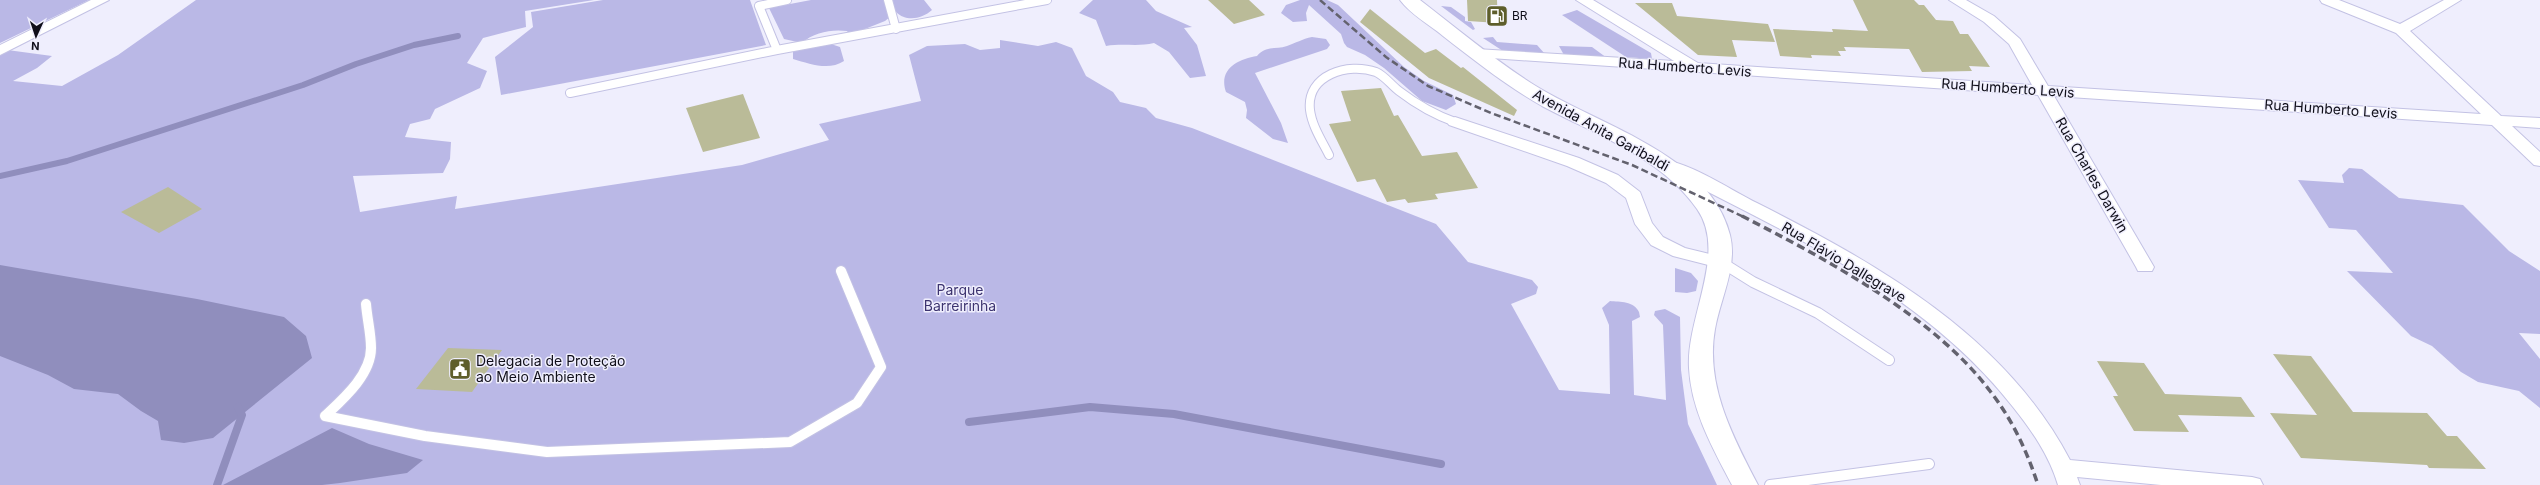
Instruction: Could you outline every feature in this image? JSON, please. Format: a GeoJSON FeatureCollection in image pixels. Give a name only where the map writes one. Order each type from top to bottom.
{"type":"FeatureCollection","features":[{"type":"Feature","properties":{"kind":"main road","name":"Avenida Anita Garibaldi"},"geometry":{"type":"LineString","coordinates":[[1410,0],[1476,53],[1548,102],[1665,163],[1700,194],[1710,209],[1719,236],[1720,262],[1701,342],[1703,383],[1718,432],[1745,485]]}},
{"type":"Feature","properties":{"kind":"street"},"geometry":{"type":"LineString","coordinates":[[0,51],[102,0]]}},
{"type":"Feature","properties":{"kind":"street"},"geometry":{"type":"LineString","coordinates":[[1582,0],[1694,67]]}},
{"type":"Feature","properties":{"kind":"street","name":"Rua Charles Darwin"},"geometry":{"type":"LineString","coordinates":[[1956,0],[2004,31],[2023,55],[2145,267]]}},
{"type":"Feature","properties":{"kind":"street"},"geometry":{"type":"LineString","coordinates":[[2327,0],[2401,30],[2540,161]]}},
{"type":"Feature","properties":{"kind":"street"},"geometry":{"type":"LineString","coordinates":[[2401,30],[2454,0]]}},
{"type":"Feature","properties":{"kind":"street","name":"Rua Humberto Levis"},"geometry":{"type":"LineString","coordinates":[[1476,53],[2540,123]]}},
{"type":"Feature","properties":{"kind":"street"},"geometry":{"type":"LineString","coordinates":[[1455,122],[1573,162],[1612,179],[1634,196],[1648,232],[1657,242],[1678,252],[1720,262]]}},
{"type":"Feature","properties":{"kind":"street","name":"Rua Flávio Dallegrave"},"geometry":{"type":"LineString","coordinates":[[1665,163],[1840,256],[1879,279],[1921,308],[1962,340],[1993,369],[2022,401],[2066,476]]}},
{"type":"Feature","properties":{"kind":"street"},"geometry":{"type":"LineString","coordinates":[[2066,476],[2252,485]]}},
{"type":"Feature","properties":{"kind":"lane"},"geometry":{"type":"LineString","coordinates":[[777,50],[759,3],[787,0]]}},
{"type":"Feature","properties":{"kind":"lane"},"geometry":{"type":"LineString","coordinates":[[888,0],[896,29]]}},
{"type":"Feature","properties":{"kind":"lane"},"geometry":{"type":"LineString","coordinates":[[996,0],[1004,8]]}},
{"type":"Feature","properties":{"kind":"lane"},"geometry":{"type":"LineString","coordinates":[[570,93],[777,50],[1047,0]]}},
{"type":"Feature","properties":{"kind":"lane"},"geometry":{"type":"LineString","coordinates":[[1329,155],[1310,110],[1312,90],[1322,78],[1337,71],[1357,69],[1376,72],[1436,115],[1455,122]]}},
{"type":"Feature","properties":{"kind":"lane"},"geometry":{"type":"LineString","coordinates":[[1720,262],[1753,282],[1818,313],[1889,360]]}},
{"type":"Feature","properties":{"kind":"lane"},"geometry":{"type":"LineString","coordinates":[[366,304],[372,351],[363,373],[346,397],[325,416],[425,436],[547,452],[790,442],[857,403],[881,367],[841,271]]}},
{"type":"Feature","properties":{"kind":"lane"},"geometry":{"type":"LineString","coordinates":[[1770,485],[1929,464]]}},
{"type":"Feature","properties":{"kind":"green space"},"geometry":{"type":"Polygon","coordinates":[[[0,0],[89,0],[0,43],[0,0]]]}},
{"type":"Feature","properties":{"kind":"green space","name":"Parque Barreirinha"},"geometry":{"type":"Polygon","coordinates":[[[196,0],[594,0],[525,11],[526,27],[483,38],[467,63],[487,71],[480,88],[435,109],[430,119],[410,124],[405,137],[451,142],[450,159],[443,173],[353,176],[360,212],[457,196],[455,209],[742,165],[829,140],[819,124],[921,101],[909,55],[927,46],[965,44],[980,50],[1000,48],[1000,40],[1038,46],[1056,42],[1072,48],[1086,76],[1113,92],[1120,102],[1146,108],[1156,118],[1192,128],[1436,224],[1468,262],[1532,280],[1538,287],[1536,294],[1511,304],[1559,390],[1610,394],[1609,325],[1602,308],[1610,301],[1630,304],[1637,308],[1639,312],[1640,317],[1632,321],[1634,395],[1666,400],[1663,325],[1654,315],[1655,311],[1665,309],[1680,317],[1681,370],[1688,424],[1717,485],[0,485],[0,49],[52,56],[37,68],[13,81],[62,86],[118,55],[196,0]]]}},
{"type":"Feature","properties":{"kind":"green space"},"geometry":{"type":"Polygon","coordinates":[[[603,0],[750,0],[766,45],[501,95],[495,57],[533,27],[531,12],[603,0]]]}},
{"type":"Feature","properties":{"kind":"green space"},"geometry":{"type":"Polygon","coordinates":[[[811,0],[924,0],[932,10],[924,16],[914,18],[904,17],[896,12],[885,21],[850,35],[847,31],[835,30],[812,36],[802,43],[784,39],[769,8],[811,0]]]}},
{"type":"Feature","properties":{"kind":"green space"},"geometry":{"type":"Polygon","coordinates":[[[1093,0],[1146,0],[1156,11],[1192,27],[1184,28],[1197,45],[1206,76],[1190,78],[1169,52],[1154,43],[1142,45],[1106,46],[1096,20],[1079,13],[1093,0]]]}},
{"type":"Feature","properties":{"kind":"green space"},"geometry":{"type":"Polygon","coordinates":[[[1300,0],[1327,0],[1338,5],[1404,67],[1424,81],[1453,95],[1456,104],[1446,110],[1422,101],[1384,68],[1365,55],[1347,47],[1341,34],[1309,5],[1306,13],[1307,21],[1293,22],[1281,13],[1286,5],[1300,0]]]}},
{"type":"Feature","properties":{"kind":"green space"},"geometry":{"type":"Polygon","coordinates":[[[1441,6],[1451,7],[1465,17],[1465,21],[1471,22],[1475,29],[1473,30],[1441,6]]]}},
{"type":"Feature","properties":{"kind":"green space"},"geometry":{"type":"Polygon","coordinates":[[[1577,10],[1651,53],[1652,59],[1626,57],[1562,15],[1577,10]]]}},
{"type":"Feature","properties":{"kind":"green space"},"geometry":{"type":"Polygon","coordinates":[[[1312,37],[1326,39],[1330,45],[1327,49],[1255,73],[1281,123],[1288,143],[1273,139],[1246,118],[1247,110],[1245,102],[1226,92],[1224,84],[1227,71],[1231,66],[1250,57],[1257,56],[1264,50],[1283,47],[1312,37]]]}},
{"type":"Feature","properties":{"kind":"green space"},"geometry":{"type":"Polygon","coordinates":[[[1493,37],[1497,42],[1537,45],[1545,54],[1503,51],[1483,38],[1493,37]]]}},
{"type":"Feature","properties":{"kind":"green space"},"geometry":{"type":"Polygon","coordinates":[[[825,42],[840,47],[844,61],[832,66],[819,66],[793,59],[793,51],[825,42]]]}},
{"type":"Feature","properties":{"kind":"green space"},"geometry":{"type":"Polygon","coordinates":[[[1559,46],[1592,47],[1607,58],[1564,55],[1559,46]]]}},
{"type":"Feature","properties":{"kind":"green space"},"geometry":{"type":"Polygon","coordinates":[[[2349,168],[2362,169],[2399,198],[2463,205],[2509,251],[2540,271],[2540,334],[2519,333],[2540,359],[2540,408],[2519,391],[2478,382],[2461,372],[2432,346],[2411,336],[2347,271],[2393,273],[2356,230],[2329,228],[2298,180],[2344,183],[2342,175],[2349,168]]]}},
{"type":"Feature","properties":{"kind":"green space"},"geometry":{"type":"Polygon","coordinates":[[[1675,268],[1691,273],[1698,281],[1696,291],[1687,293],[1675,292],[1675,268]]]}},
{"type":"Feature","properties":{"kind":"shaded area"},"geometry":{"type":"Polygon","coordinates":[[[0,265],[197,299],[284,317],[306,336],[312,358],[213,438],[184,443],[161,440],[158,421],[141,411],[118,394],[74,389],[48,375],[0,356],[0,265]]]}},
{"type":"Feature","properties":{"kind":"shaded area"},"geometry":{"type":"Polygon","coordinates":[[[332,428],[369,444],[423,460],[407,473],[340,483],[322,485],[223,485],[332,428]]]}},
{"type":"Feature","properties":{"kind":"building"},"geometry":{"type":"Polygon","coordinates":[[[1208,0],[1249,0],[1265,15],[1234,24],[1208,0]]]}},
{"type":"Feature","properties":{"kind":"building"},"geometry":{"type":"Polygon","coordinates":[[[1467,0],[1497,0],[1498,23],[1468,21],[1467,0]]]}},
{"type":"Feature","properties":{"kind":"building"},"geometry":{"type":"Polygon","coordinates":[[[1853,0],[1914,0],[1919,5],[1924,5],[1936,20],[1953,21],[1960,34],[1968,34],[1990,67],[1969,66],[1972,71],[1922,72],[1909,49],[1844,47],[1846,51],[1838,51],[1841,56],[1811,55],[1812,58],[1780,56],[1773,29],[1833,32],[1832,29],[1868,31],[1853,0]]]}},
{"type":"Feature","properties":{"kind":"building"},"geometry":{"type":"Polygon","coordinates":[[[1635,3],[1672,3],[1677,16],[1768,24],[1775,42],[1732,40],[1737,57],[1698,55],[1635,3]]]}},
{"type":"Feature","properties":{"kind":"building"},"geometry":{"type":"Polygon","coordinates":[[[1370,9],[1425,53],[1436,49],[1461,68],[1463,67],[1517,110],[1514,116],[1429,78],[1360,22],[1370,9]]]}},
{"type":"Feature","properties":{"kind":"building"},"geometry":{"type":"Polygon","coordinates":[[[1381,88],[1394,116],[1398,115],[1422,156],[1457,152],[1478,188],[1435,194],[1438,199],[1408,203],[1405,199],[1387,202],[1375,179],[1357,182],[1329,124],[1351,121],[1341,91],[1381,88]]]}},
{"type":"Feature","properties":{"kind":"building"},"geometry":{"type":"Polygon","coordinates":[[[743,94],[760,138],[703,152],[686,108],[743,94]]]}},
{"type":"Feature","properties":{"kind":"building"},"geometry":{"type":"Polygon","coordinates":[[[168,187],[202,209],[159,233],[121,212],[168,187]]]}},
{"type":"Feature","properties":{"kind":"building","name":"Delegacia de Proteção ao Meio Ambiente"},"geometry":{"type":"Polygon","coordinates":[[[448,348],[502,350],[472,392],[416,389],[448,348]]]}},
{"type":"Feature","properties":{"kind":"building"},"geometry":{"type":"Polygon","coordinates":[[[2273,354],[2311,356],[2353,412],[2427,413],[2447,436],[2457,436],[2486,469],[2429,468],[2427,465],[2301,458],[2270,413],[2317,415],[2273,354]]]}},
{"type":"Feature","properties":{"kind":"building"},"geometry":{"type":"Polygon","coordinates":[[[2097,361],[2144,363],[2165,394],[2241,397],[2255,417],[2178,415],[2189,432],[2134,431],[2113,396],[2118,396],[2097,361]]]}},
{"type":"Feature","properties":{"kind":"waterway"},"geometry":{"type":"LineString","coordinates":[[0,176],[67,161],[303,85],[356,64],[414,45],[458,36]]}},
{"type":"Feature","properties":{"kind":"waterway"},"geometry":{"type":"LineString","coordinates":[[217,485],[242,415],[238,407]]}},
{"type":"Feature","properties":{"kind":"waterway"},"geometry":{"type":"LineString","coordinates":[[969,422],[1090,407],[1174,414],[1441,464]]}},
{"type":"Feature","properties":{"kind":"railway"},"geometry":{"type":"LineString","coordinates":[[1320,0],[1386,57],[1428,86],[1491,113],[1632,165],[1743,217]]}},
{"type":"Feature","properties":{"kind":"railway"},"geometry":{"type":"LineString","coordinates":[[1743,217],[1842,270],[1876,291],[1909,314],[1939,338],[1967,364],[1998,402],[2018,436],[2038,485]]}},
{"type":"Feature","properties":{"kind":"place","name":"BR"},"geometry":{"type":"Point","coordinates":[1497,16]}},
{"type":"Feature","properties":{"kind":"place","name":"Delegacia de Proteção ao Meio Ambiente"},"geometry":{"type":"Point","coordinates":[460,369]}}]}
